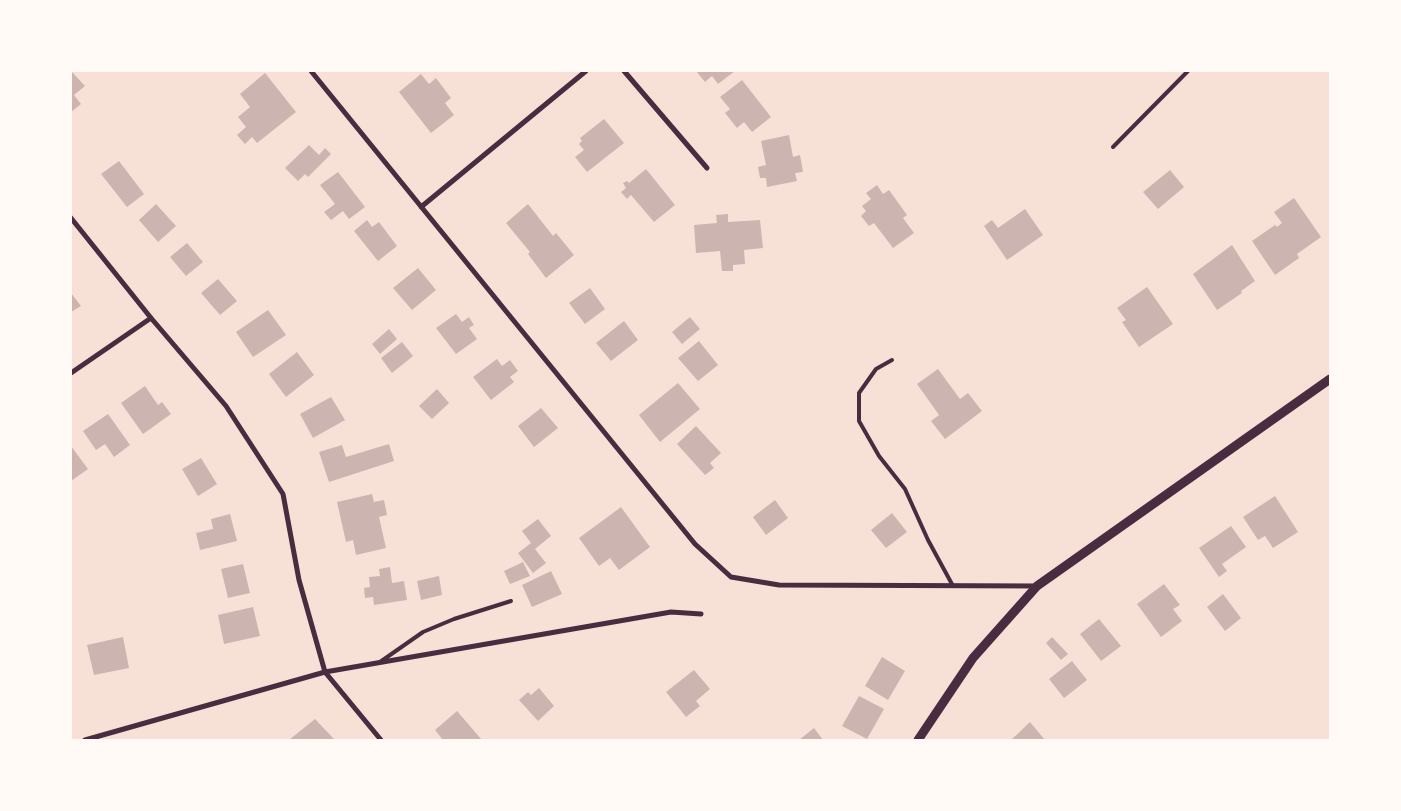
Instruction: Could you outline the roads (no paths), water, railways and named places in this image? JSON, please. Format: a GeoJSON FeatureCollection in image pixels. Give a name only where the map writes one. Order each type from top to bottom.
{"type":"FeatureCollection","features":[{"type":"Feature","properties":{"kind":"street"},"geometry":{"type":"LineString","coordinates":[[311,71],[695,544],[731,577],[779,585],[1037,586]]}},
{"type":"Feature","properties":{"kind":"street"},"geometry":{"type":"LineString","coordinates":[[421,207],[586,71]]}},
{"type":"Feature","properties":{"kind":"street"},"geometry":{"type":"LineString","coordinates":[[624,71],[707,168]]}},
{"type":"Feature","properties":{"kind":"street"},"geometry":{"type":"LineString","coordinates":[[71,218],[151,318],[226,406],[283,494],[299,580],[325,672],[381,740]]}},
{"type":"Feature","properties":{"kind":"street"},"geometry":{"type":"LineString","coordinates":[[71,373],[151,318]]}},
{"type":"Feature","properties":{"kind":"street"},"geometry":{"type":"LineString","coordinates":[[918,740],[973,658],[1037,586],[1330,378]]}},
{"type":"Feature","properties":{"kind":"street"},"geometry":{"type":"LineString","coordinates":[[85,740],[325,672],[671,612],[701,614]]}},
{"type":"Feature","properties":{"kind":"lane"},"geometry":{"type":"LineString","coordinates":[[1113,147],[1188,71]]}},
{"type":"Feature","properties":{"kind":"lane"},"geometry":{"type":"LineString","coordinates":[[892,360],[876,370],[859,393],[859,421],[879,456],[905,488],[928,540],[953,586]]}},
{"type":"Feature","properties":{"kind":"lane"},"geometry":{"type":"LineString","coordinates":[[379,663],[423,632],[454,619],[511,601]]}}]}
